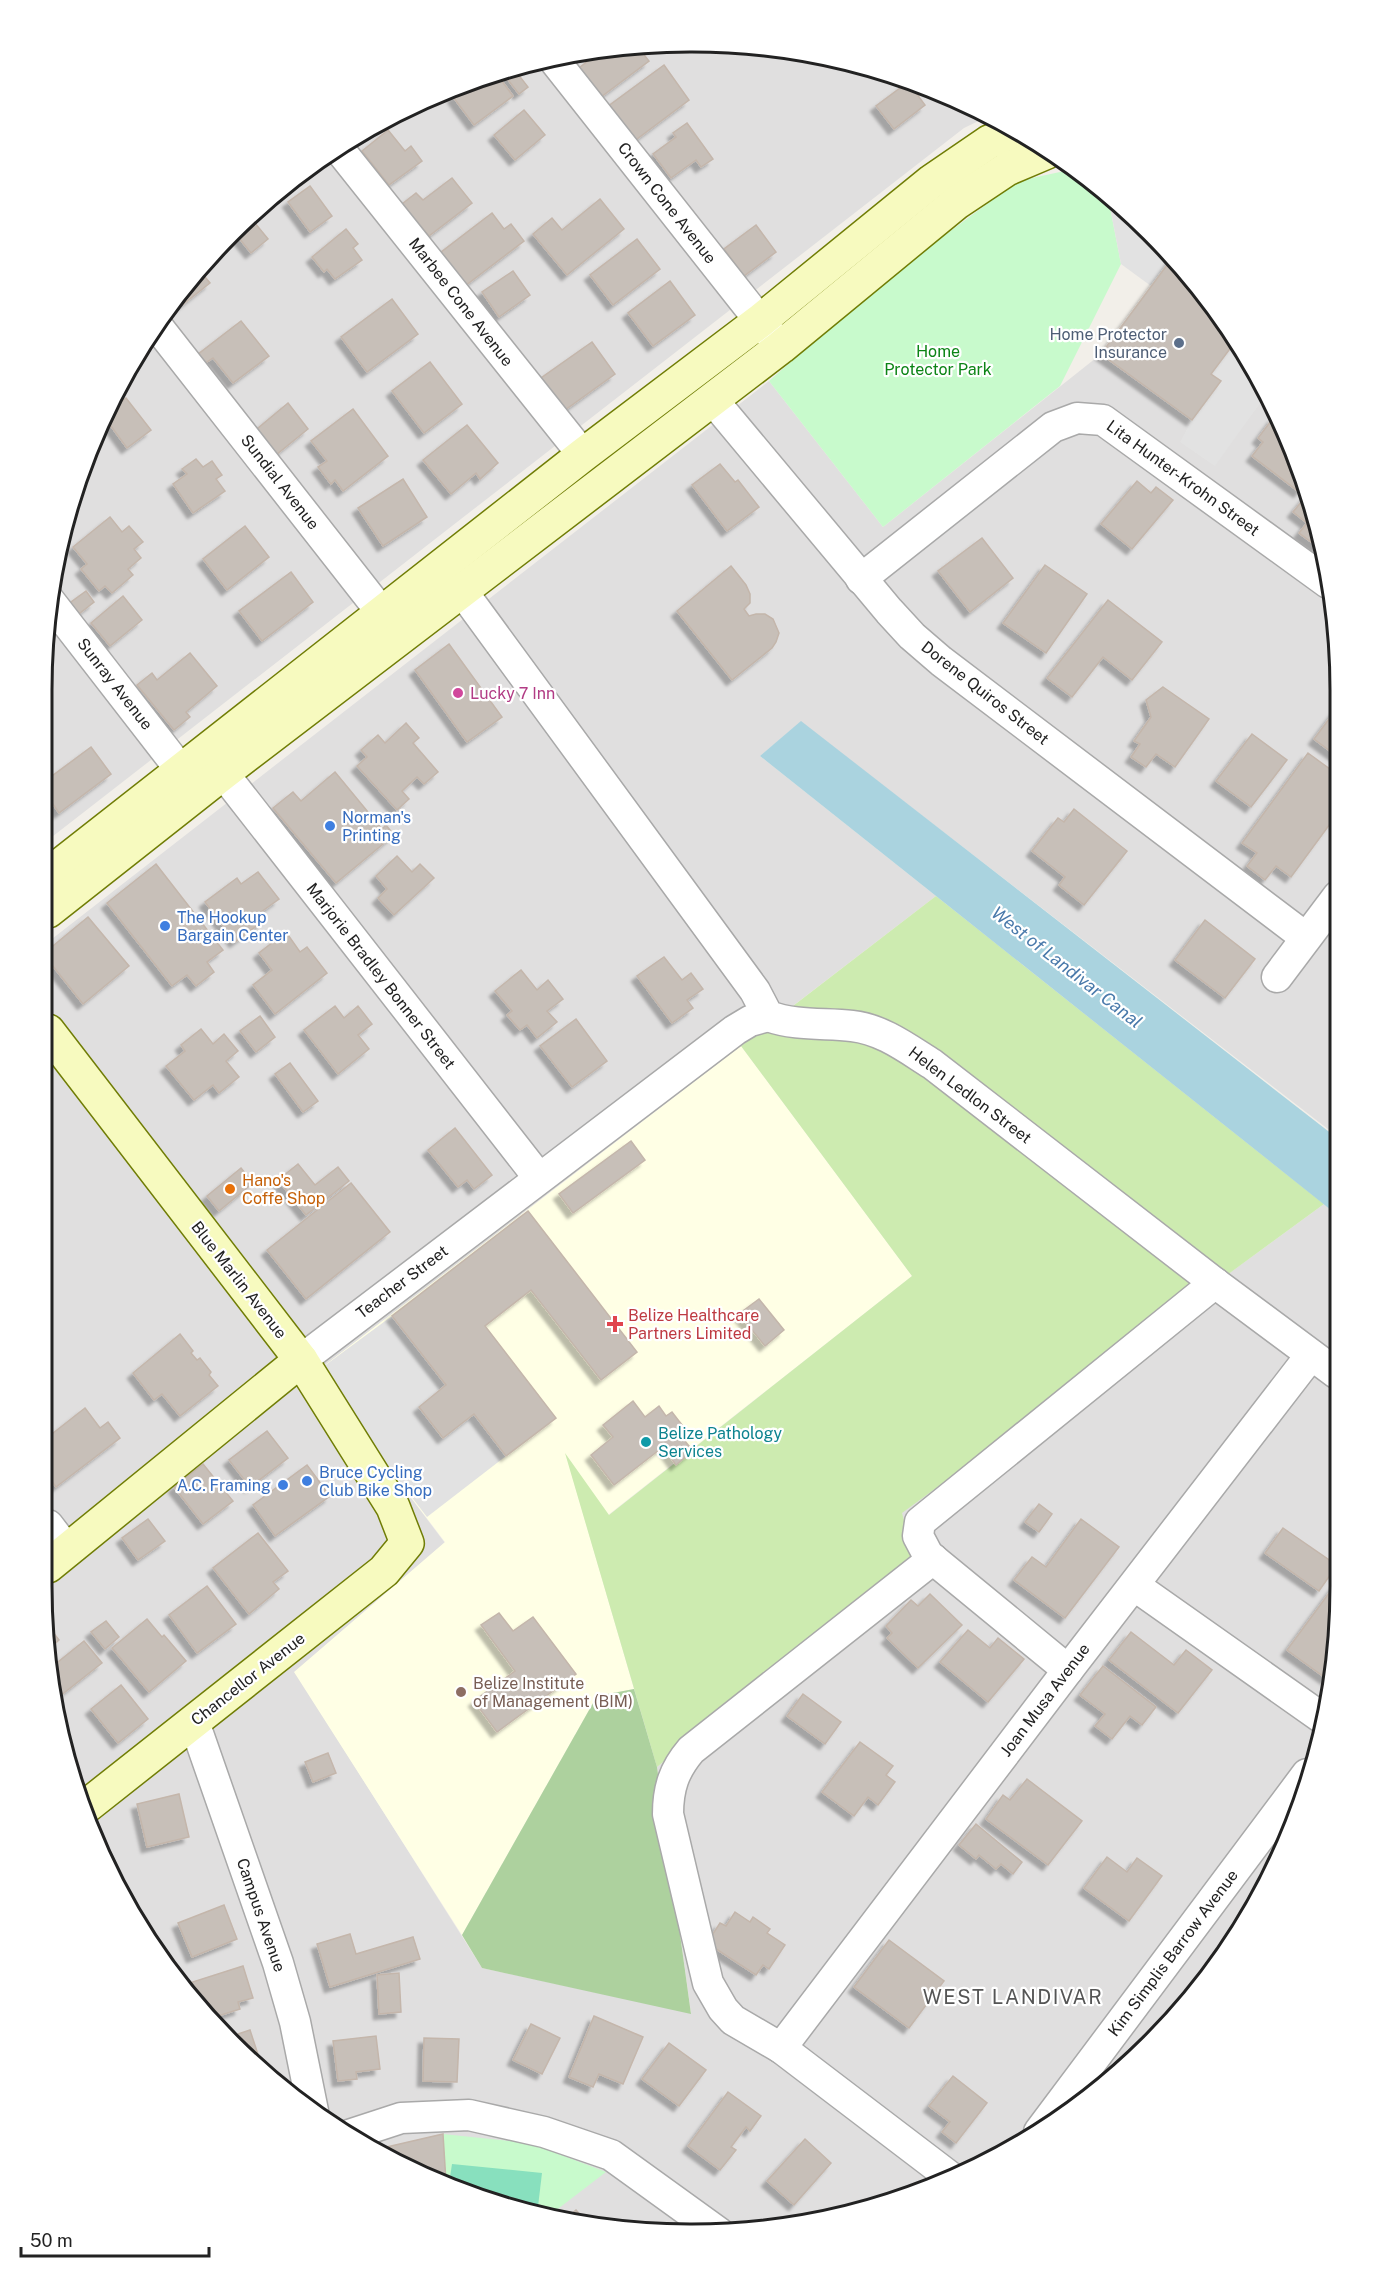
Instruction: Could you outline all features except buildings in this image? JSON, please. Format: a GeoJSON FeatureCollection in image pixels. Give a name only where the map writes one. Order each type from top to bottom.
{"type":"FeatureCollection","features":[{"type":"Feature","properties":{"kind":"street","name":"Crown Cone Avenue"},"geometry":{"type":"LineString","coordinates":[[559,67],[781,347]]}},
{"type":"Feature","properties":{"kind":"street"},"geometry":{"type":"LineString","coordinates":[[52,908],[223,773],[583,455],[760,321],[932,181],[990,142],[1005,135]]}},
{"type":"Feature","properties":{"kind":"street","name":"Marbee Cone Avenue"},"geometry":{"type":"LineString","coordinates":[[344,155],[583,455]]}},
{"type":"Feature","properties":{"kind":"street"},"geometry":{"type":"LineString","coordinates":[[52,872],[180,769],[391,624],[462,591],[781,347],[956,203],[1007,169],[1039,156]]}},
{"type":"Feature","properties":{"kind":"street","name":"Sundial Avenue"},"geometry":{"type":"LineString","coordinates":[[162,333],[391,624]]}},
{"type":"Feature","properties":{"kind":"street","name":"Dorene Quiros Street"},"geometry":{"type":"LineString","coordinates":[[712,399],[861,579],[912,636],[941,661],[1305,938]]}},
{"type":"Feature","properties":{"kind":"street","name":"Lita Hunter-Krohn Street"},"geometry":{"type":"LineString","coordinates":[[861,579],[1053,427],[1077,418],[1103,420],[1319,577]]}},
{"type":"Feature","properties":{"kind":"street"},"geometry":{"type":"LineString","coordinates":[[462,591],[748,982],[768,1016]]}},
{"type":"Feature","properties":{"kind":"street","name":"Sunray Avenue"},"geometry":{"type":"LineString","coordinates":[[58,611],[180,769]]}},
{"type":"Feature","properties":{"kind":"street","name":"Marjorie Bradley Bonner Street"},"geometry":{"type":"LineString","coordinates":[[223,773],[539,1178]]}},
{"type":"Feature","properties":{"kind":"street"},"geometry":{"type":"LineString","coordinates":[[1277,977],[1330,906]]}},
{"type":"Feature","properties":{"kind":"street","name":"Teacher Street"},"geometry":{"type":"LineString","coordinates":[[58,1559],[301,1360],[735,1030],[768,1016]]}},
{"type":"Feature","properties":{"kind":"street","name":"Helen Ledlon Street"},"geometry":{"type":"LineString","coordinates":[[768,1016],[795,1023],[854,1026],[878,1033],[932,1064],[1215,1283],[1330,1368]]}},
{"type":"Feature","properties":{"kind":"street","name":"Blue Marlin Avenue"},"geometry":{"type":"LineString","coordinates":[[52,1036],[301,1360],[393,1507],[407,1543]]}},
{"type":"Feature","properties":{"kind":"street"},"geometry":{"type":"LineString","coordinates":[[1068,1670],[923,1550],[918,1536],[920,1522],[1215,1283]]}},
{"type":"Feature","properties":{"kind":"street","name":"Joan Musa Avenue"},"geometry":{"type":"LineString","coordinates":[[782,2048],[1068,1670],[1311,1355]]}},
{"type":"Feature","properties":{"kind":"street"},"geometry":{"type":"LineString","coordinates":[[52,1539],[58,1559]]}},
{"type":"Feature","properties":{"kind":"street","name":"Chancellor Avenue"},"geometry":{"type":"LineString","coordinates":[[91,1803],[384,1571],[407,1543]]}},
{"type":"Feature","properties":{"kind":"street"},"geometry":{"type":"LineString","coordinates":[[933,1559],[691,1750],[680,1763],[672,1779],[668,1796],[668,1814],[708,1983],[723,2009],[733,2020],[782,2048],[944,2172]]}},
{"type":"Feature","properties":{"kind":"street"},"geometry":{"type":"LineString","coordinates":[[1135,1586],[1316,1714]]}},
{"type":"Feature","properties":{"kind":"street","name":"Campus Avenue"},"geometry":{"type":"LineString","coordinates":[[194,1722],[278,1963],[295,2022],[311,2099]]}},
{"type":"Feature","properties":{"kind":"street","name":"Kim Simplis Barrow Avenue"},"geometry":{"type":"LineString","coordinates":[[1055,2111],[1297,1787]]}},
{"type":"Feature","properties":{"kind":"street"},"geometry":{"type":"LineString","coordinates":[[360,2131],[400,2118],[469,2115],[544,2132],[611,2155],[706,2224]]}},
{"type":"Feature","properties":{"kind":"shaded area"},"geometry":{"type":"Polygon","coordinates":[[[691,52],[733,54],[774,58],[856,74],[896,86],[979,121],[964,128],[52,837],[54,649],[65,566],[86,486],[118,409],[160,336],[184,302],[240,240],[302,184],[336,160],[409,118],[486,86],[566,65],[649,54],[691,52]]]}},
{"type":"Feature","properties":{"kind":"shaded area"},"geometry":{"type":"Polygon","coordinates":[[[1110,210],[1167,265],[1151,286],[1121,264],[1110,210]]]}},
{"type":"Feature","properties":{"kind":"shaded area"},"geometry":{"type":"Polygon","coordinates":[[[1230,349],[1260,402],[1215,466],[1180,442],[1192,420],[1221,381],[1211,374],[1230,349]]]}},
{"type":"Feature","properties":{"kind":"shaded area"},"geometry":{"type":"Polygon","coordinates":[[[1101,354],[1192,420],[1181,442],[1214,465],[1260,402],[1281,447],[1308,526],[1324,608],[1328,649],[1330,691],[1330,1131],[801,722],[760,756],[936,896],[316,1372],[445,1543],[295,1672],[482,1968],[691,2013],[657,1767],[914,1558],[901,1513],[1324,1204],[1330,1209],[1330,1586],[1324,1669],[1317,1711],[1296,1791],[1281,1830],[1264,1868],[1222,1941],[1198,1975],[1142,2037],[1080,2093],[1046,2117],[973,2159],[935,2176],[896,2191],[816,2212],[733,2223],[691,2224],[649,2223],[566,2212],[486,2191],[409,2159],[336,2117],[302,2093],[240,2037],[184,1975],[138,1905],[101,1830],[74,1751],[58,1669],[54,1628],[52,1586],[52,939],[769,381],[883,527],[1101,354]]]}},
{"type":"Feature","properties":{"kind":"shaded area","name":"Belize Healthcare Partners Limited"},"geometry":{"type":"Polygon","coordinates":[[[741,1046],[912,1276],[608,1515],[566,1455],[634,1689],[597,1696],[462,1935],[294,1672],[445,1542],[316,1372],[741,1046]]]}},
{"type":"Feature","properties":{"kind":"shaded area"},"geometry":{"type":"Polygon","coordinates":[[[392,1316],[446,1385],[419,1407],[442,1438],[474,1414],[506,1456],[427,1517],[316,1372],[392,1316]]]}},
{"type":"Feature","properties":{"kind":"green space","name":"Home Protector Park"},"geometry":{"type":"Polygon","coordinates":[[[1062,172],[1080,184],[1110,210],[1121,264],[1060,386],[883,527],[769,381],[880,283],[1018,181],[1062,172]]]}},
{"type":"Feature","properties":{"kind":"green space"},"geometry":{"type":"Polygon","coordinates":[[[936,896],[1324,1204],[902,1513],[914,1558],[657,1767],[565,1453],[609,1515],[912,1276],[741,1046],[936,896]]]}},
{"type":"Feature","properties":{"kind":"green space"},"geometry":{"type":"Polygon","coordinates":[[[634,1689],[657,1767],[691,2014],[482,1968],[462,1935],[597,1696],[634,1689]]]}},
{"type":"Feature","properties":{"kind":"green space"},"geometry":{"type":"Polygon","coordinates":[[[443,2134],[530,2143],[606,2172],[557,2210],[486,2191],[446,2175],[443,2134]]]}},
{"type":"Feature","properties":{"kind":"green space"},"geometry":{"type":"Polygon","coordinates":[[[452,2164],[542,2173],[538,2206],[486,2191],[450,2177],[452,2164]]]}},
{"type":"Feature","properties":{"kind":"water","name":"West of Landivar Canal"},"geometry":{"type":"Polygon","coordinates":[[[801,721],[1330,1133],[1330,1209],[760,756],[801,721]]]}},
{"type":"Feature","properties":{"kind":"place","name":"Home Protector Insurance"},"geometry":{"type":"Point","coordinates":[1179,343]}},
{"type":"Feature","properties":{"kind":"place","name":"Lucky 7 Inn"},"geometry":{"type":"Point","coordinates":[458,693]}},
{"type":"Feature","properties":{"kind":"place","name":"Norman's Printing"},"geometry":{"type":"Point","coordinates":[330,826]}},
{"type":"Feature","properties":{"kind":"place","name":"The Hookup Bargain Center"},"geometry":{"type":"Point","coordinates":[165,926]}},
{"type":"Feature","properties":{"kind":"place","name":"Hano's Coffe Shop"},"geometry":{"type":"Point","coordinates":[230,1189]}},
{"type":"Feature","properties":{"kind":"place","name":"Belize Healthcare Partners Limited"},"geometry":{"type":"Point","coordinates":[615,1324]}},
{"type":"Feature","properties":{"kind":"place","name":"Belize Pathology Services"},"geometry":{"type":"Point","coordinates":[646,1442]}},
{"type":"Feature","properties":{"kind":"place","name":"Bruce Cycling Club Bike Shop"},"geometry":{"type":"Point","coordinates":[307,1481]}},
{"type":"Feature","properties":{"kind":"place","name":"A.C. Framing"},"geometry":{"type":"Point","coordinates":[283,1485]}},
{"type":"Feature","properties":{"kind":"place","name":"Belize Institute of Management (BIM)"},"geometry":{"type":"Point","coordinates":[461,1692]}},
{"type":"Feature","properties":{"kind":"district","name":"WEST LANDIVAR"},"geometry":{"type":"Point","coordinates":[1013,1997]}}]}
